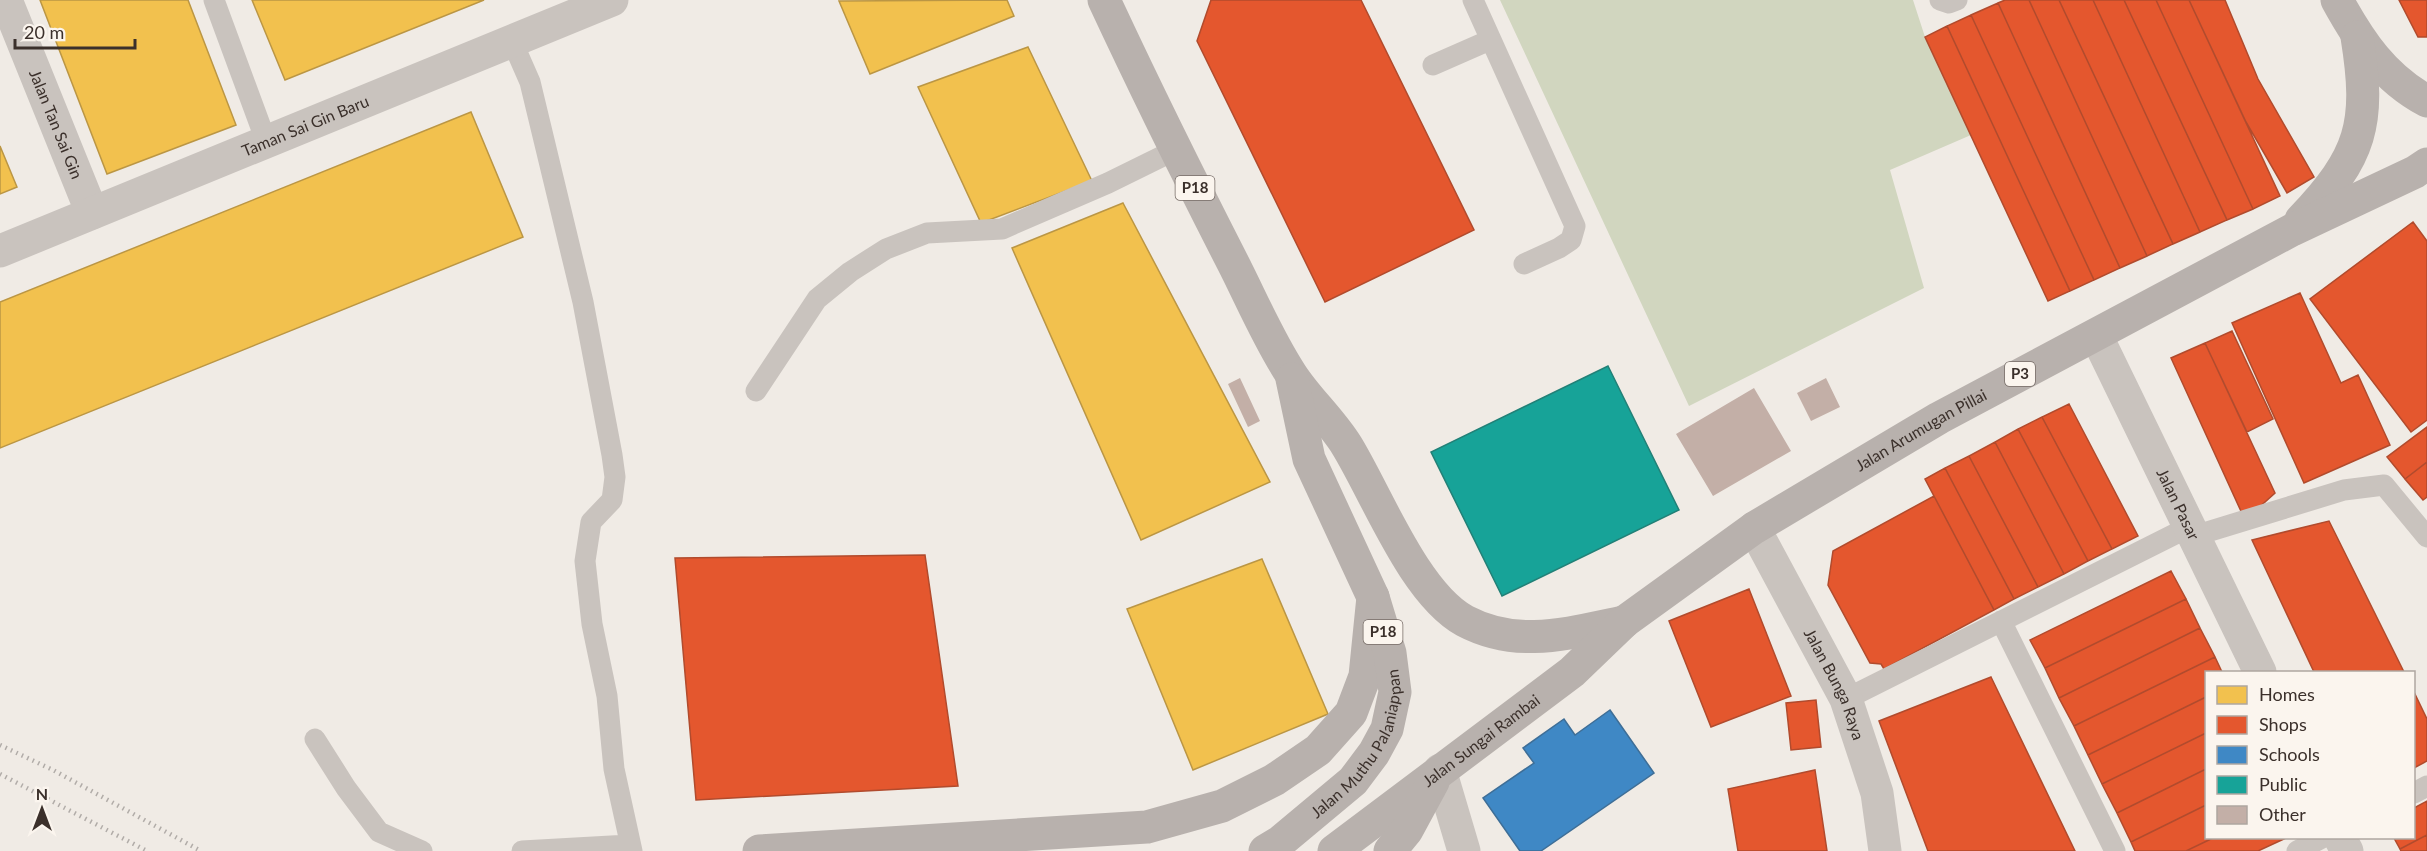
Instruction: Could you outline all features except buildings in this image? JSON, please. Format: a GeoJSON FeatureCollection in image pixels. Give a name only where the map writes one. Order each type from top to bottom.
{"type":"FeatureCollection","features":[{"type":"Feature","properties":{"kind":"main road","name":"Jalan Muthu Palaniappan"},"geometry":{"type":"LineString","coordinates":[[1104,0],[1175,150],[1291,374],[1346,445],[1417,572],[1439,602],[1463,620],[1485,630],[1515,636],[1546,638],[1624,622]]}},
{"type":"Feature","properties":{"kind":"main road"},"geometry":{"type":"LineString","coordinates":[[2337,0],[2357,37],[2388,72],[2409,92],[2427,101]]}},
{"type":"Feature","properties":{"kind":"main road"},"geometry":{"type":"LineString","coordinates":[[2292,230],[2327,193],[2346,165],[2359,134],[2364,104],[2364,78],[2357,37]]}},
{"type":"Feature","properties":{"kind":"main road","name":"Jalan Arumugan Pillai"},"geometry":{"type":"LineString","coordinates":[[1624,622],[1755,528],[1939,418],[2292,230],[2423,174]]}},
{"type":"Feature","properties":{"kind":"main road","name":"Jalan Muthu Palaniappan"},"geometry":{"type":"LineString","coordinates":[[1264,851],[1289,835],[1353,781],[1374,753],[1387,729],[1395,692],[1390,653],[1373,597],[1309,459],[1291,374]]}},
{"type":"Feature","properties":{"kind":"main road"},"geometry":{"type":"LineString","coordinates":[[759,851],[1147,827],[1222,806],[1274,780],[1318,750],[1352,713],[1365,676],[1373,597]]}},
{"type":"Feature","properties":{"kind":"main road","name":"Jalan Sungai Rambai"},"geometry":{"type":"LineString","coordinates":[[1334,851],[1572,672],[1624,622]]}},
{"type":"Feature","properties":{"kind":"main road"},"geometry":{"type":"LineString","coordinates":[[1390,851],[1407,830],[1440,770]]}},
{"type":"Feature","properties":{"kind":"street","name":"Taman Sai Gin Baru"},"geometry":{"type":"LineString","coordinates":[[0,251],[612,0]]}},
{"type":"Feature","properties":{"kind":"street","name":"Jalan Tan Sai Gin"},"geometry":{"type":"LineString","coordinates":[[8,20],[92,213]]}},
{"type":"Feature","properties":{"kind":"street","name":"Jalan Pasar"},"geometry":{"type":"LineString","coordinates":[[2096,334],[2260,671]]}},
{"type":"Feature","properties":{"kind":"street","name":"Jalan Bunga Raya"},"geometry":{"type":"LineString","coordinates":[[1755,528],[1846,699],[1877,793],[1885,851]]}},
{"type":"Feature","properties":{"kind":"street"},"geometry":{"type":"LineString","coordinates":[[1440,770],[1464,851]]}},
{"type":"Feature","properties":{"kind":"lane"},"geometry":{"type":"LineString","coordinates":[[213,0],[266,141]]}},
{"type":"Feature","properties":{"kind":"lane"},"geometry":{"type":"LineString","coordinates":[[1473,0],[1575,226],[1571,240],[1524,264]]}},
{"type":"Feature","properties":{"kind":"lane"},"geometry":{"type":"LineString","coordinates":[[1940,0],[1949,3],[1957,0]]}},
{"type":"Feature","properties":{"kind":"lane"},"geometry":{"type":"LineString","coordinates":[[1433,65],[1490,40]]}},
{"type":"Feature","properties":{"kind":"lane"},"geometry":{"type":"LineString","coordinates":[[512,41],[530,82],[581,291],[612,455],[615,477],[612,500],[591,522],[585,561],[592,624],[607,696],[614,769],[630,848],[522,851]]}},
{"type":"Feature","properties":{"kind":"lane"},"geometry":{"type":"LineString","coordinates":[[756,391],[818,299],[850,272],[886,249],[927,233],[1002,229],[1108,183],[1175,150]]}},
{"type":"Feature","properties":{"kind":"lane"},"geometry":{"type":"LineString","coordinates":[[1846,699],[2001,621],[2192,532],[2344,490],[2384,485],[2427,537]]}},
{"type":"Feature","properties":{"kind":"lane"},"geometry":{"type":"LineString","coordinates":[[2001,621],[2115,851]]}},
{"type":"Feature","properties":{"kind":"lane"},"geometry":{"type":"LineString","coordinates":[[315,739],[346,788],[379,832],[422,851]]}},
{"type":"Feature","properties":{"kind":"lane"},"geometry":{"type":"LineString","coordinates":[[2297,851],[2318,839]]}},
{"type":"Feature","properties":{"kind":"green space"},"geometry":{"type":"Polygon","coordinates":[[[1500,0],[1913,0],[1925,37],[1971,135],[1890,170],[1924,288],[1689,406],[1500,0]]]}},
{"type":"Feature","properties":{"kind":"railway"},"geometry":{"type":"LineString","coordinates":[[0,745],[53,770],[201,851]]}},
{"type":"Feature","properties":{"kind":"railway"},"geometry":{"type":"LineString","coordinates":[[0,774],[147,851]]}}]}
